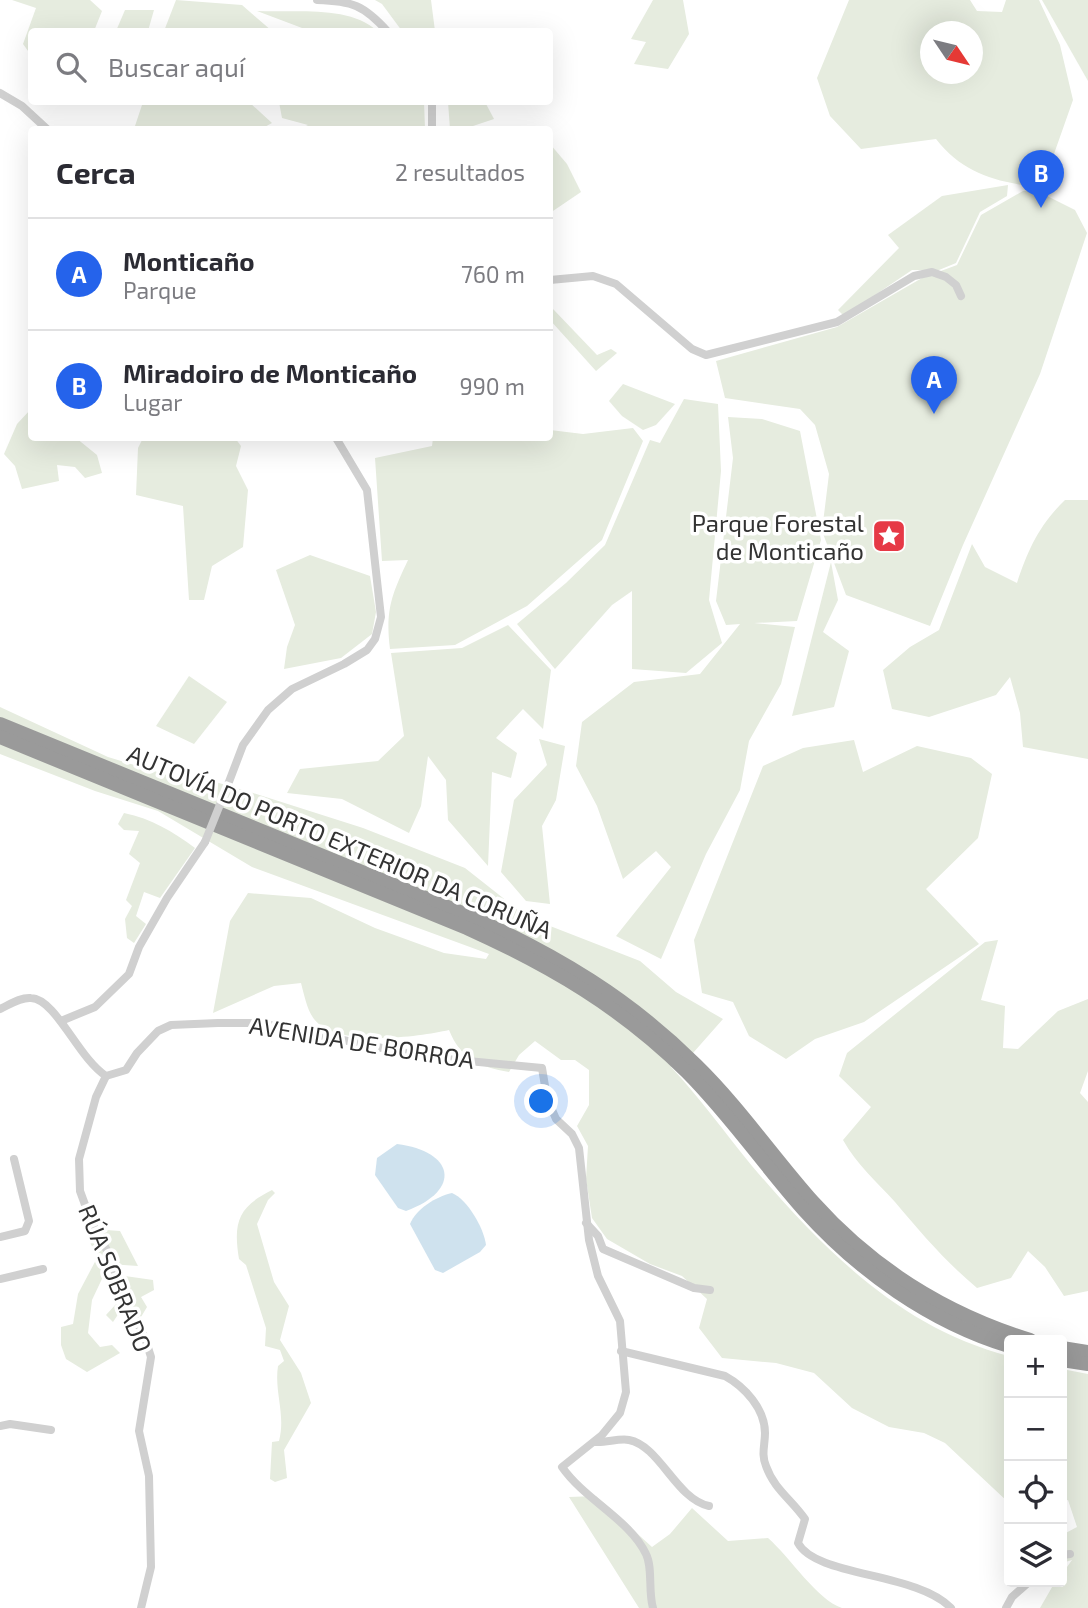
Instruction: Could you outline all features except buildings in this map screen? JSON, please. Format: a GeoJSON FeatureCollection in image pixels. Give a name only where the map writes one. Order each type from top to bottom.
{"type":"FeatureCollection","features":[{"type":"Feature","properties":{"kind":"highway","name":"AUTOVÍA DO PORTO EXTERIOR DA CORUÑA"},"geometry":{"type":"LineString","coordinates":[[0,724],[472,916],[543,949],[586,974],[653,1024],[698,1066],[748,1121],[813,1202],[864,1252],[934,1300],[992,1328],[1014,1335]]}},
{"type":"Feature","properties":{"kind":"highway","name":"AUTOVÍA DO PORTO EXTERIOR DA CORUÑA"},"geometry":{"type":"LineString","coordinates":[[0,737],[467,928],[537,960],[579,984],[645,1033],[689,1074],[739,1129],[804,1210],[847,1254],[875,1277],[928,1310],[987,1340],[1004,1345]]}},
{"type":"Feature","properties":{"kind":"highway"},"geometry":{"type":"LineString","coordinates":[[1067,1349],[1088,1352]]}},
{"type":"Feature","properties":{"kind":"highway"},"geometry":{"type":"LineString","coordinates":[[1067,1361],[1088,1364]]}},
{"type":"Feature","properties":{"kind":"street"},"geometry":{"type":"LineString","coordinates":[[317,0],[345,1],[363,7],[384,28]]}},
{"type":"Feature","properties":{"kind":"street"},"geometry":{"type":"LineString","coordinates":[[0,93],[22,106],[44,126]]}},
{"type":"Feature","properties":{"kind":"street"},"geometry":{"type":"LineString","coordinates":[[432,105],[432,126]]}},
{"type":"Feature","properties":{"kind":"street"},"geometry":{"type":"LineString","coordinates":[[553,280],[604,277],[616,284],[692,349],[706,355],[837,322],[914,276],[932,272],[946,277],[956,285],[961,296]]}},
{"type":"Feature","properties":{"kind":"street"},"geometry":{"type":"LineString","coordinates":[[61,1021],[95,1007],[129,974],[139,947],[167,898],[205,842],[243,745],[268,710],[292,689],[367,650],[375,639],[381,617],[368,490],[338,441]]}},
{"type":"Feature","properties":{"kind":"street"},"geometry":{"type":"LineString","coordinates":[[0,1009],[19,1000],[32,998],[44,1002],[61,1021],[82,1056],[106,1076]]}},
{"type":"Feature","properties":{"kind":"street","name":"AVENIDA DE BORROA"},"geometry":{"type":"LineString","coordinates":[[106,1076],[126,1070],[137,1053],[158,1031],[185,1023],[260,1023],[426,1057],[542,1068],[547,1098],[556,1119],[572,1134],[579,1149],[585,1222],[598,1276],[620,1321],[626,1392],[620,1413],[595,1442],[562,1467],[587,1496],[637,1538],[648,1557],[648,1592],[653,1608]]}},
{"type":"Feature","properties":{"kind":"street","name":"RÚA SOBRADO"},"geometry":{"type":"LineString","coordinates":[[106,1076],[96,1097],[79,1159],[80,1191],[90,1221],[110,1256],[120,1290],[145,1338],[151,1357],[139,1431],[149,1476],[151,1567],[141,1608]]}},
{"type":"Feature","properties":{"kind":"street"},"geometry":{"type":"LineString","coordinates":[[0,1237],[25,1231],[29,1221],[14,1159]]}},
{"type":"Feature","properties":{"kind":"street"},"geometry":{"type":"LineString","coordinates":[[585,1222],[598,1236],[603,1249],[694,1288],[710,1290]]}},
{"type":"Feature","properties":{"kind":"street"},"geometry":{"type":"LineString","coordinates":[[0,1279],[43,1269]]}},
{"type":"Feature","properties":{"kind":"street"},"geometry":{"type":"LineString","coordinates":[[621,1351],[725,1376],[741,1385],[763,1421],[763,1455],[766,1467],[782,1495],[805,1519],[798,1544],[800,1548],[807,1554],[844,1568],[881,1575],[923,1590],[951,1608]]}},
{"type":"Feature","properties":{"kind":"street"},"geometry":{"type":"LineString","coordinates":[[0,1426],[10,1424],[51,1430]]}},
{"type":"Feature","properties":{"kind":"street"},"geometry":{"type":"LineString","coordinates":[[595,1442],[629,1440],[655,1459],[695,1503],[709,1506]]}},
{"type":"Feature","properties":{"kind":"street"},"geometry":{"type":"LineString","coordinates":[[1006,1608],[1012,1597],[1023,1587]]}},
{"type":"Feature","properties":{"kind":"shaded area"},"geometry":{"type":"Polygon","coordinates":[[[12,0],[90,0],[102,11],[95,28],[29,28],[36,8],[12,0]]]}},
{"type":"Feature","properties":{"kind":"shaded area"},"geometry":{"type":"Polygon","coordinates":[[[176,0],[242,5],[269,28],[165,28],[176,0]]]}},
{"type":"Feature","properties":{"kind":"shaded area"},"geometry":{"type":"Polygon","coordinates":[[[375,0],[431,0],[435,28],[400,28],[382,4],[375,0]]]}},
{"type":"Feature","properties":{"kind":"shaded area"},"geometry":{"type":"Polygon","coordinates":[[[653,0],[683,0],[689,34],[668,69],[634,64],[646,42],[631,39],[653,0]]]}},
{"type":"Feature","properties":{"kind":"shaded area"},"geometry":{"type":"Polygon","coordinates":[[[849,0],[970,0],[977,11],[1002,12],[1006,0],[1039,0],[1060,45],[1073,100],[1042,188],[1011,183],[970,169],[936,139],[861,149],[830,116],[817,78],[849,0]]]}},
{"type":"Feature","properties":{"kind":"shaded area"},"geometry":{"type":"Polygon","coordinates":[[[1042,0],[1088,0],[1088,81],[1042,0]]]}},
{"type":"Feature","properties":{"kind":"shaded area"},"geometry":{"type":"Polygon","coordinates":[[[125,10],[154,10],[149,28],[117,28],[125,10]]]}},
{"type":"Feature","properties":{"kind":"shaded area"},"geometry":{"type":"Polygon","coordinates":[[[257,11],[337,14],[352,17],[373,28],[302,28],[257,11]]]}},
{"type":"Feature","properties":{"kind":"shaded area"},"geometry":{"type":"Polygon","coordinates":[[[28,30],[28,51],[23,44],[28,30]]]}},
{"type":"Feature","properties":{"kind":"shaded area"},"geometry":{"type":"Polygon","coordinates":[[[142,105],[252,105],[272,123],[266,126],[135,126],[142,105]]]}},
{"type":"Feature","properties":{"kind":"shaded area"},"geometry":{"type":"Polygon","coordinates":[[[280,105],[424,105],[425,126],[306,126],[308,125],[282,118],[280,105]]]}},
{"type":"Feature","properties":{"kind":"shaded area"},"geometry":{"type":"Polygon","coordinates":[[[448,105],[487,105],[494,119],[473,126],[450,126],[448,105]]]}},
{"type":"Feature","properties":{"kind":"shaded area"},"geometry":{"type":"Polygon","coordinates":[[[553,148],[567,164],[581,192],[553,211],[553,148]]]}},
{"type":"Feature","properties":{"kind":"shaded area"},"geometry":{"type":"Polygon","coordinates":[[[1008,185],[1007,196],[980,212],[956,263],[939,270],[912,270],[844,316],[838,310],[899,248],[888,235],[942,196],[1008,185]]]}},
{"type":"Feature","properties":{"kind":"shaded area"},"geometry":{"type":"Polygon","coordinates":[[[1035,190],[1075,210],[1087,233],[1040,374],[963,545],[930,626],[846,595],[822,531],[829,474],[815,425],[800,409],[725,398],[716,361],[837,327],[922,278],[957,265],[981,215],[1023,191],[1035,190]]]}},
{"type":"Feature","properties":{"kind":"shaded area"},"geometry":{"type":"Polygon","coordinates":[[[553,309],[597,355],[611,349],[617,353],[596,371],[553,323],[553,309]]]}},
{"type":"Feature","properties":{"kind":"shaded area"},"geometry":{"type":"Polygon","coordinates":[[[623,384],[675,404],[656,425],[643,430],[622,416],[609,401],[623,384]]]}},
{"type":"Feature","properties":{"kind":"shaded area"},"geometry":{"type":"Polygon","coordinates":[[[684,399],[718,404],[721,471],[709,600],[722,643],[686,673],[632,669],[632,591],[612,605],[555,669],[517,624],[566,583],[605,545],[650,440],[660,443],[684,399]]]}},
{"type":"Feature","properties":{"kind":"shaded area"},"geometry":{"type":"Polygon","coordinates":[[[28,412],[28,441],[80,441],[97,455],[102,473],[85,478],[75,467],[57,465],[59,481],[22,489],[15,466],[4,454],[17,424],[28,412]]]}},
{"type":"Feature","properties":{"kind":"shaded area"},"geometry":{"type":"Polygon","coordinates":[[[728,417],[762,419],[800,431],[821,540],[797,621],[754,623],[795,627],[781,684],[749,741],[740,790],[706,854],[661,959],[616,936],[671,867],[656,851],[623,879],[597,806],[576,766],[582,722],[634,682],[700,674],[740,624],[726,625],[716,601],[733,458],[728,417]]]}},
{"type":"Feature","properties":{"kind":"shaded area"},"geometry":{"type":"Polygon","coordinates":[[[633,428],[643,441],[602,540],[527,606],[455,645],[390,649],[388,623],[391,603],[408,560],[382,561],[375,458],[432,446],[433,441],[553,441],[553,430],[583,434],[633,428]]]}},
{"type":"Feature","properties":{"kind":"shaded area"},"geometry":{"type":"Polygon","coordinates":[[[142,441],[237,441],[241,446],[236,466],[248,490],[243,547],[212,566],[204,600],[189,600],[183,506],[136,495],[138,448],[142,441]]]}},
{"type":"Feature","properties":{"kind":"shaded area"},"geometry":{"type":"Polygon","coordinates":[[[1065,500],[1088,500],[1088,759],[1023,747],[1020,713],[1010,677],[996,695],[929,717],[892,709],[883,670],[910,647],[939,630],[972,544],[985,567],[1017,583],[1035,538],[1065,500]]]}},
{"type":"Feature","properties":{"kind":"shaded area"},"geometry":{"type":"Polygon","coordinates":[[[310,555],[370,576],[376,612],[372,634],[341,658],[284,669],[287,647],[295,625],[276,570],[310,555]]]}},
{"type":"Feature","properties":{"kind":"shaded area"},"geometry":{"type":"Polygon","coordinates":[[[831,562],[838,600],[823,632],[849,651],[834,707],[792,716],[831,562]]]}},
{"type":"Feature","properties":{"kind":"shaded area"},"geometry":{"type":"Polygon","coordinates":[[[508,625],[551,670],[543,729],[523,709],[496,738],[517,753],[511,778],[492,772],[488,866],[448,820],[446,780],[428,756],[421,806],[409,833],[342,799],[287,793],[300,769],[378,761],[404,736],[391,653],[462,648],[508,625]]]}},
{"type":"Feature","properties":{"kind":"shaded area"},"geometry":{"type":"Polygon","coordinates":[[[189,676],[227,702],[194,744],[156,726],[189,676]]]}},
{"type":"Feature","properties":{"kind":"shaded area"},"geometry":{"type":"Polygon","coordinates":[[[0,707],[108,757],[167,775],[212,781],[363,828],[465,868],[527,917],[640,961],[676,992],[723,1019],[693,1053],[671,1067],[752,1166],[807,1227],[866,1282],[933,1326],[1004,1354],[1004,1498],[945,1443],[924,1433],[889,1427],[852,1408],[814,1373],[776,1363],[722,1358],[699,1328],[707,1299],[682,1276],[650,1264],[607,1239],[592,1218],[586,1179],[588,1146],[577,1126],[589,1105],[589,1070],[575,1060],[561,1060],[535,1041],[519,1055],[509,1072],[489,1068],[473,1060],[459,1049],[449,1030],[378,1038],[340,1034],[325,1028],[314,1019],[301,983],[274,986],[213,1013],[230,921],[248,893],[311,898],[375,928],[444,953],[486,959],[489,954],[252,867],[158,811],[95,791],[0,754],[0,707]]]}},
{"type":"Feature","properties":{"kind":"shaded area"},"geometry":{"type":"Polygon","coordinates":[[[539,739],[565,746],[556,800],[542,826],[550,904],[526,901],[501,872],[514,800],[547,765],[539,739]]]}},
{"type":"Feature","properties":{"kind":"shaded area"},"geometry":{"type":"Polygon","coordinates":[[[854,740],[863,772],[917,746],[971,758],[992,774],[978,838],[926,889],[979,944],[864,1022],[815,1039],[786,1059],[749,1036],[733,1002],[702,993],[694,940],[763,766],[803,748],[854,740]]]}},
{"type":"Feature","properties":{"kind":"shaded area"},"geometry":{"type":"Polygon","coordinates":[[[124,813],[161,826],[195,848],[160,898],[144,892],[136,916],[146,924],[134,943],[127,938],[125,919],[132,906],[126,900],[140,863],[129,854],[139,831],[124,830],[118,824],[124,813]]]}},
{"type":"Feature","properties":{"kind":"shaded area"},"geometry":{"type":"Polygon","coordinates":[[[998,940],[981,1000],[1005,1006],[1003,1048],[1018,1049],[1058,1011],[1088,999],[1088,1071],[1080,1093],[1088,1102],[1088,1291],[1064,1296],[1045,1267],[1028,1251],[1011,1278],[977,1288],[924,1236],[861,1165],[843,1140],[871,1107],[839,1076],[847,1053],[985,942],[998,940]]]}},
{"type":"Feature","properties":{"kind":"shaded area"},"geometry":{"type":"Polygon","coordinates":[[[272,1190],[275,1193],[268,1200],[257,1224],[274,1282],[289,1306],[280,1340],[301,1373],[311,1403],[284,1450],[287,1478],[275,1482],[270,1479],[272,1442],[279,1441],[281,1431],[277,1376],[278,1366],[284,1361],[280,1350],[265,1346],[266,1328],[246,1265],[239,1259],[237,1246],[240,1217],[252,1203],[272,1190]]]}},
{"type":"Feature","properties":{"kind":"shaded area"},"geometry":{"type":"Polygon","coordinates":[[[92,1229],[120,1231],[138,1266],[109,1264],[92,1300],[88,1333],[100,1347],[112,1345],[120,1353],[87,1372],[66,1359],[61,1345],[61,1327],[73,1324],[78,1294],[97,1258],[87,1235],[92,1229]]]}},
{"type":"Feature","properties":{"kind":"shaded area"},"geometry":{"type":"Polygon","coordinates":[[[111,1274],[153,1280],[154,1290],[141,1297],[147,1307],[141,1317],[121,1310],[113,1322],[106,1315],[117,1303],[111,1274]]]}},
{"type":"Feature","properties":{"kind":"shaded area"},"geometry":{"type":"Polygon","coordinates":[[[1067,1370],[1088,1374],[1088,1608],[1040,1608],[1052,1587],[1067,1587],[1067,1567],[1072,1560],[1067,1562],[1067,1532],[1077,1527],[1068,1500],[1067,1370]]]}},
{"type":"Feature","properties":{"kind":"shaded area"},"geometry":{"type":"Polygon","coordinates":[[[596,1496],[652,1547],[670,1534],[692,1508],[728,1541],[768,1538],[813,1587],[842,1608],[639,1608],[569,1497],[596,1496]]]}},
{"type":"Feature","properties":{"kind":"water"},"geometry":{"type":"Polygon","coordinates":[[[397,1144],[430,1154],[440,1163],[444,1172],[443,1182],[437,1193],[406,1211],[398,1208],[375,1175],[377,1158],[397,1144]]]}},
{"type":"Feature","properties":{"kind":"water"},"geometry":{"type":"Polygon","coordinates":[[[452,1193],[463,1201],[474,1215],[486,1245],[480,1252],[443,1273],[435,1270],[410,1224],[427,1204],[452,1193]]]}},
{"type":"Feature","properties":{"kind":"place","name":"Miradoiro de Monticaño"},"geometry":{"type":"Point","coordinates":[1041,208]}},
{"type":"Feature","properties":{"kind":"place","name":"Monticaño"},"geometry":{"type":"Point","coordinates":[934,414]}},
{"type":"Feature","properties":{"kind":"place","name":"Parque Forestal de Monticaño"},"geometry":{"type":"Point","coordinates":[889,536]}}]}
